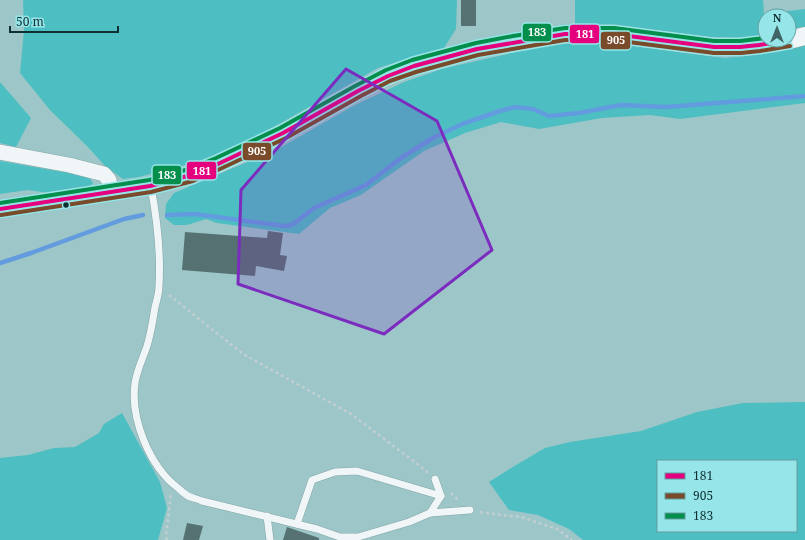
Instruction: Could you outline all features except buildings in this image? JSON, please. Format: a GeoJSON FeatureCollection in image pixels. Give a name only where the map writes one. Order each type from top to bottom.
{"type":"FeatureCollection","features":[{"type":"Feature","properties":{"kind":"street"},"geometry":{"type":"LineString","coordinates":[[0,209],[150,186],[191,175],[218,164],[283,133],[388,76],[414,66],[477,49],[565,34],[613,34],[714,47],[757,46]]}},
{"type":"Feature","properties":{"kind":"street"},"geometry":{"type":"LineString","coordinates":[[0,152],[69,165],[104,174],[109,180],[111,191]]}},
{"type":"Feature","properties":{"kind":"lane"},"geometry":{"type":"LineString","coordinates":[[150,186],[154,204],[159,248],[159,287],[148,344],[135,384],[134,401],[137,419],[149,451],[172,484],[187,495],[202,501],[267,516],[317,529],[340,537],[352,539],[409,522],[430,514],[470,510]]}},
{"type":"Feature","properties":{"kind":"lane"},"geometry":{"type":"LineString","coordinates":[[297,524],[312,480],[335,472],[357,471],[440,496]]}},
{"type":"Feature","properties":{"kind":"lane"},"geometry":{"type":"LineString","coordinates":[[430,514],[440,496],[435,479]]}},
{"type":"Feature","properties":{"kind":"lane"},"geometry":{"type":"LineString","coordinates":[[267,516],[270,540]]}},
{"type":"Feature","properties":{"kind":"path"},"geometry":{"type":"LineString","coordinates":[[159,287],[242,354],[351,414],[420,466],[470,510],[521,517],[557,529],[572,540]]}},
{"type":"Feature","properties":{"kind":"path"},"geometry":{"type":"LineString","coordinates":[[167,540],[166,536],[172,484]]}},
{"type":"Feature","properties":{"kind":"highlighted area"},"geometry":{"type":"Polygon","coordinates":[[[346,69],[437,121],[492,250],[384,334],[238,284],[241,190],[346,69]]]}},
{"type":"Feature","properties":{"kind":"shaded area"},"geometry":{"type":"Polygon","coordinates":[[[23,0],[457,0],[456,29],[444,48],[378,68],[263,133],[201,161],[139,177],[123,179],[105,166],[50,110],[20,73],[24,30],[23,0]]]}},
{"type":"Feature","properties":{"kind":"shaded area"},"geometry":{"type":"Polygon","coordinates":[[[575,0],[763,0],[764,8],[757,8],[757,37],[738,38],[703,37],[575,26],[575,0]]]}},
{"type":"Feature","properties":{"kind":"shaded area"},"geometry":{"type":"Polygon","coordinates":[[[805,9],[805,27],[797,29],[797,10],[805,9]]]}},
{"type":"Feature","properties":{"kind":"shaded area"},"geometry":{"type":"Polygon","coordinates":[[[580,42],[625,42],[678,52],[725,58],[778,52],[797,48],[797,46],[805,44],[805,103],[680,119],[650,115],[602,118],[539,129],[501,122],[465,133],[424,151],[361,195],[330,208],[299,234],[217,223],[206,219],[187,225],[174,225],[165,218],[166,204],[174,193],[276,150],[355,105],[404,82],[442,69],[534,48],[580,42]]]}},
{"type":"Feature","properties":{"kind":"shaded area"},"geometry":{"type":"Polygon","coordinates":[[[0,82],[31,118],[16,147],[0,143],[0,82]]]}},
{"type":"Feature","properties":{"kind":"shaded area"},"geometry":{"type":"Polygon","coordinates":[[[0,161],[87,175],[93,183],[89,188],[51,193],[27,190],[0,194],[0,161]]]}},
{"type":"Feature","properties":{"kind":"shaded area"},"geometry":{"type":"Polygon","coordinates":[[[805,402],[805,540],[583,540],[569,529],[538,515],[509,510],[489,482],[545,448],[570,442],[641,431],[697,412],[743,403],[805,402]]]}},
{"type":"Feature","properties":{"kind":"shaded area"},"geometry":{"type":"Polygon","coordinates":[[[122,413],[160,482],[167,508],[158,540],[0,540],[0,458],[28,455],[54,448],[75,447],[99,433],[104,424],[122,413]]]}},
{"type":"Feature","properties":{"kind":"waterway"},"geometry":{"type":"LineString","coordinates":[[167,215],[195,214],[284,226],[292,225],[314,208],[366,185],[401,158],[431,139],[462,124],[515,107],[533,109],[549,116],[579,113],[621,105],[666,107],[805,96]]}},
{"type":"Feature","properties":{"kind":"waterway"},"geometry":{"type":"LineString","coordinates":[[0,263],[124,219],[143,215]]}},
{"type":"Feature","properties":{"kind":"transit line","name":"183"},"geometry":{"type":"LineString","coordinates":[[0,203],[149,180],[189,169],[280,128],[386,70],[412,60],[476,43],[565,28],[614,28],[714,41],[740,41],[757,39]]}},
{"type":"Feature","properties":{"kind":"transit line","name":"181"},"geometry":{"type":"LineString","coordinates":[[0,209],[150,186],[191,175],[218,164],[283,133],[388,76],[414,66],[477,49],[565,34],[613,34],[714,47],[757,45]]}},
{"type":"Feature","properties":{"kind":"transit line","name":"905"},"geometry":{"type":"LineString","coordinates":[[1,215],[151,192],[193,181],[286,138],[390,81],[416,72],[478,55],[565,40],[613,40],[714,53],[741,53],[778,48]]}}]}
